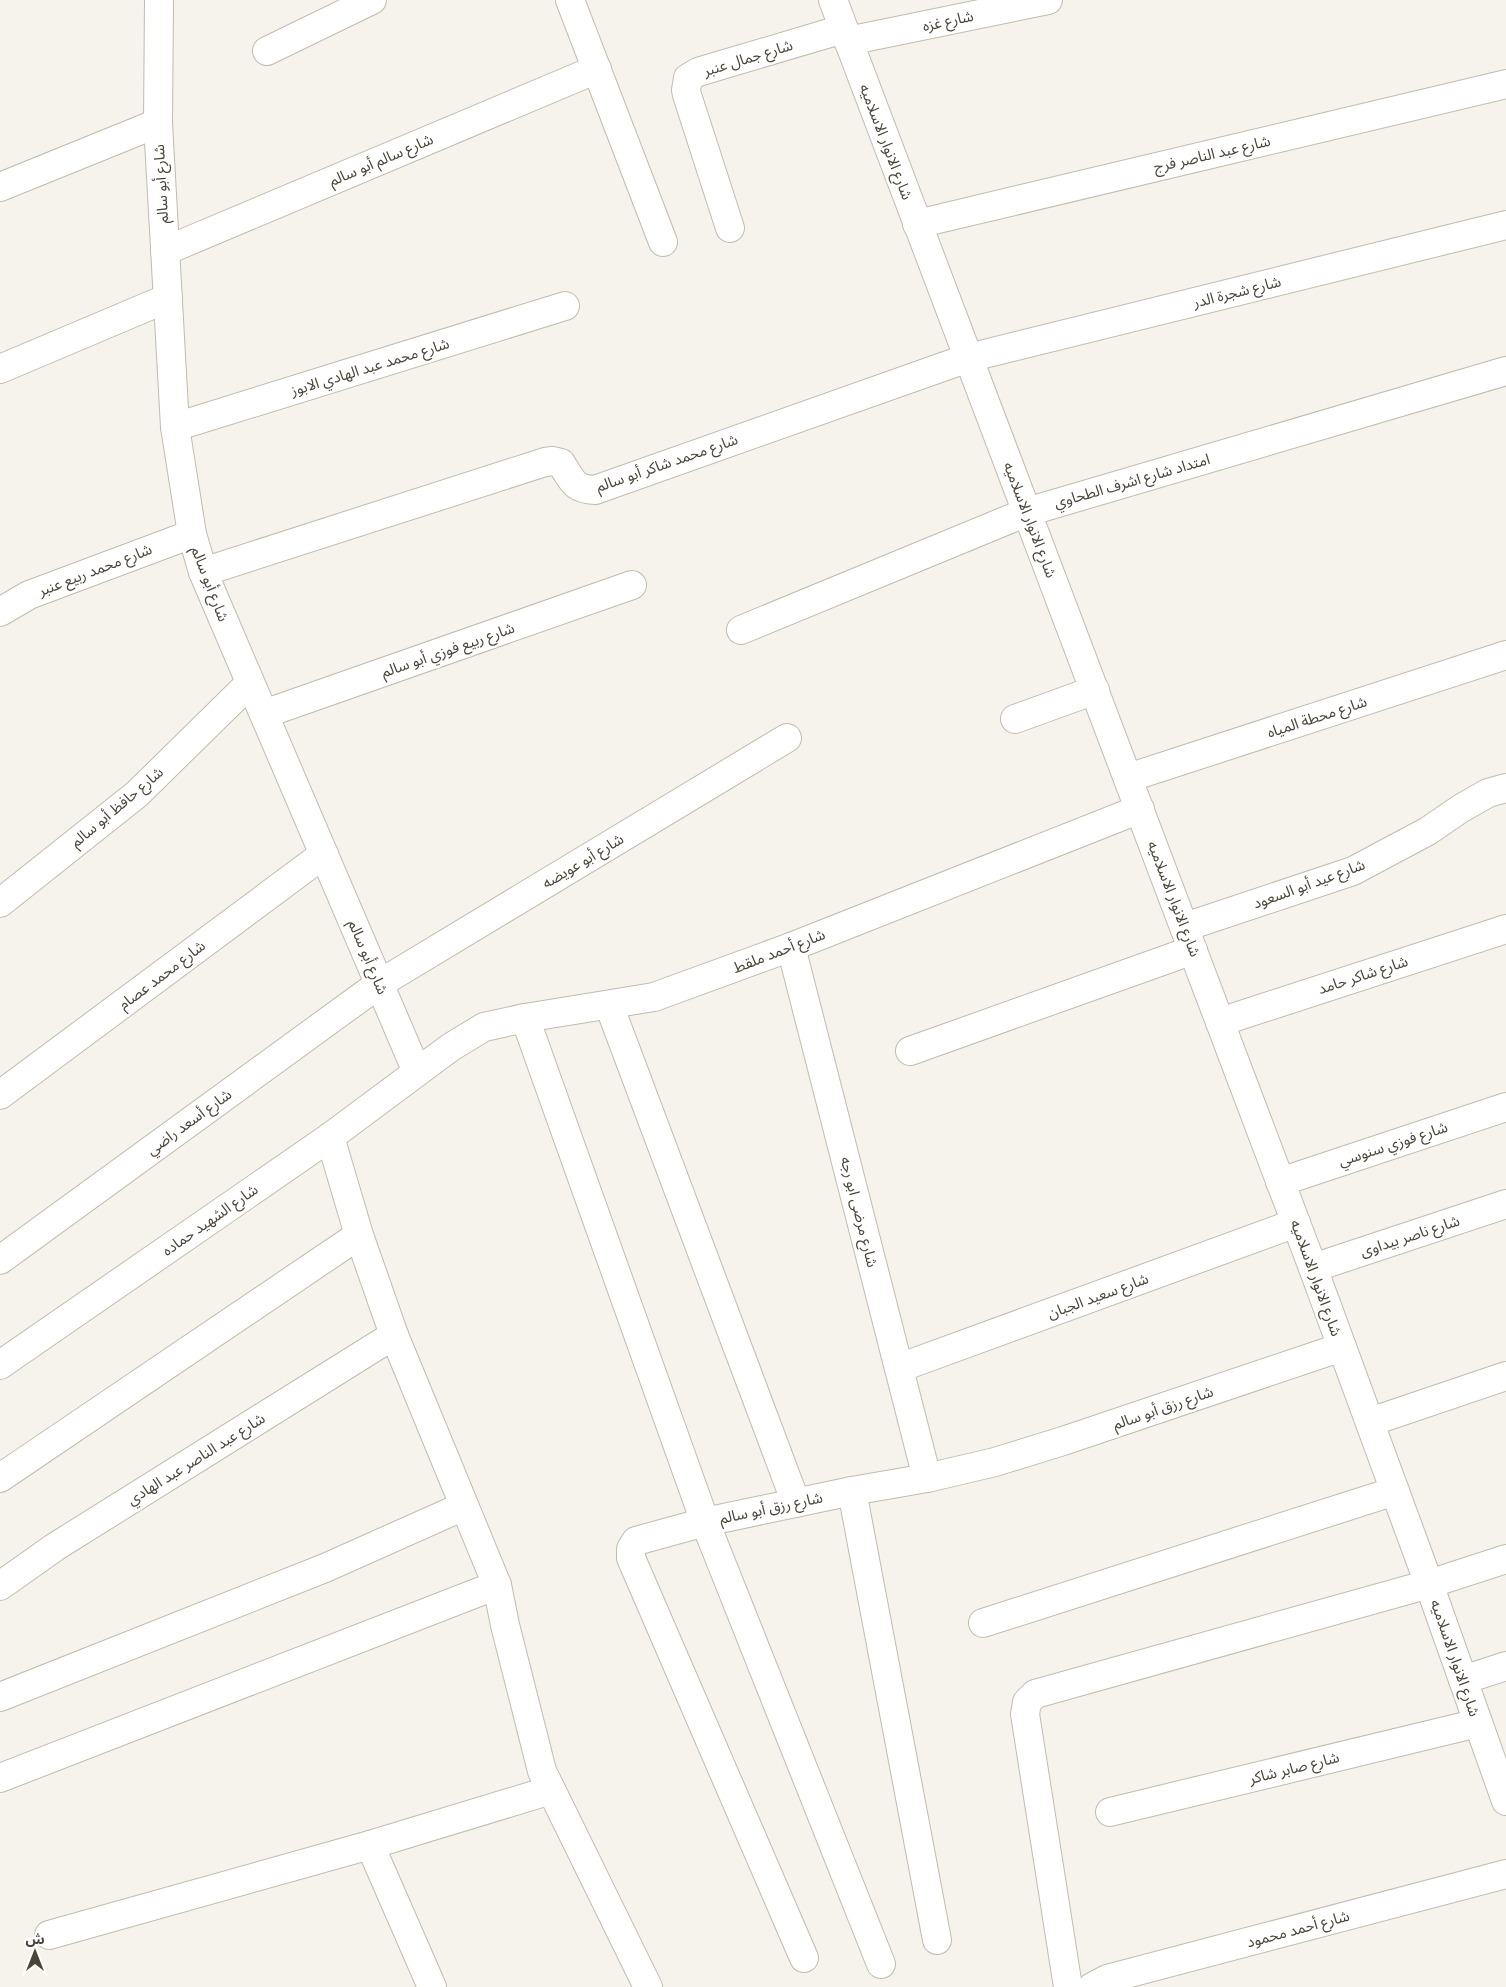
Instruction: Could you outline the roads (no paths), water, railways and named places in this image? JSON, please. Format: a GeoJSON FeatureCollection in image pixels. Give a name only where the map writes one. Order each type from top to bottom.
{"type":"FeatureCollection","features":[{"type":"Feature","properties":{"kind":"street","name":"شارع أبو سالم"},"geometry":{"type":"LineString","coordinates":[[159,0],[158,123],[175,427],[192,534],[203,572],[417,1072]]}},
{"type":"Feature","properties":{"kind":"street"},"geometry":{"type":"LineString","coordinates":[[267,51],[372,0]]}},
{"type":"Feature","properties":{"kind":"street"},"geometry":{"type":"LineString","coordinates":[[570,0],[663,242]]}},
{"type":"Feature","properties":{"kind":"street","name":"شارع الانوار الاسلاميه"},"geometry":{"type":"LineString","coordinates":[[833,0],[1313,1268],[1506,1801]]}},
{"type":"Feature","properties":{"kind":"street","name":"شارع غزه"},"geometry":{"type":"LineString","coordinates":[[846,35],[1048,0]]}},
{"type":"Feature","properties":{"kind":"street","name":"شارع جمال عنبر"},"geometry":{"type":"LineString","coordinates":[[730,228],[687,96],[686,84],[688,78],[698,72],[846,35]]}},
{"type":"Feature","properties":{"kind":"street","name":"شارع سالم أبو سالم"},"geometry":{"type":"LineString","coordinates":[[165,251],[597,69]]}},
{"type":"Feature","properties":{"kind":"street","name":"شارع عبد الناصر فرج"},"geometry":{"type":"LineString","coordinates":[[917,224],[1506,84]]}},
{"type":"Feature","properties":{"kind":"street"},"geometry":{"type":"LineString","coordinates":[[0,186],[158,123]]}},
{"type":"Feature","properties":{"kind":"street","name":"شارع شجرة الدر"},"geometry":{"type":"LineString","coordinates":[[968,358],[1506,225]]}},
{"type":"Feature","properties":{"kind":"street"},"geometry":{"type":"LineString","coordinates":[[0,369],[168,298]]}},
{"type":"Feature","properties":{"kind":"street","name":"شارع محمد عبد الهادي الابوز"},"geometry":{"type":"LineString","coordinates":[[175,427],[565,306]]}},
{"type":"Feature","properties":{"kind":"street","name":"شارع محمد شاكر أبو سالم"},"geometry":{"type":"LineString","coordinates":[[203,572],[545,462],[561,463],[575,485],[583,489],[595,490],[968,358]]}},
{"type":"Feature","properties":{"kind":"street","name":"امتداد شارع اشرف الطحاوي"},"geometry":{"type":"LineString","coordinates":[[741,630],[1027,512],[1506,371]]}},
{"type":"Feature","properties":{"kind":"street","name":"شارع محمد ربيع عنبر"},"geometry":{"type":"LineString","coordinates":[[0,612],[29,595],[192,534]]}},
{"type":"Feature","properties":{"kind":"street","name":"شارع ربيع فوزي أبو سالم"},"geometry":{"type":"LineString","coordinates":[[264,714],[632,585]]}},
{"type":"Feature","properties":{"kind":"street","name":"شارع محطة المياه"},"geometry":{"type":"LineString","coordinates":[[1128,778],[1506,655]]}},
{"type":"Feature","properties":{"kind":"street","name":"شارع حافظ أبو سالم"},"geometry":{"type":"LineString","coordinates":[[0,903],[137,794],[250,683]]}},
{"type":"Feature","properties":{"kind":"street"},"geometry":{"type":"LineString","coordinates":[[1015,720],[1094,690]]}},
{"type":"Feature","properties":{"kind":"street","name":"شارع أبو عويضه"},"geometry":{"type":"LineString","coordinates":[[378,984],[787,738]]}},
{"type":"Feature","properties":{"kind":"street","name":"شارع عيد أبو السعود"},"geometry":{"type":"LineString","coordinates":[[910,1051],[1353,871],[1428,831],[1488,793],[1506,788]]}},
{"type":"Feature","properties":{"kind":"street","name":"شارع أحمد ملقط"},"geometry":{"type":"LineString","coordinates":[[417,1072],[450,1047],[484,1027],[525,1018],[654,997],[791,947],[1140,809]]}},
{"type":"Feature","properties":{"kind":"street","name":"شارع محمد عصام"},"geometry":{"type":"LineString","coordinates":[[0,1095],[324,854]]}},
{"type":"Feature","properties":{"kind":"street","name":"شارع شاكر حامد"},"geometry":{"type":"LineString","coordinates":[[1220,1022],[1506,929]]}},
{"type":"Feature","properties":{"kind":"street","name":"شارع مرضى ابو رجه"},"geometry":{"type":"LineString","coordinates":[[791,947],[928,1478]]}},
{"type":"Feature","properties":{"kind":"street","name":"شارع أسعد راضي"},"geometry":{"type":"LineString","coordinates":[[0,1260],[378,984]]}},
{"type":"Feature","properties":{"kind":"street"},"geometry":{"type":"LineString","coordinates":[[609,1005],[796,1503]]}},
{"type":"Feature","properties":{"kind":"street"},"geometry":{"type":"LineString","coordinates":[[525,1018],[705,1522],[881,1964]]}},
{"type":"Feature","properties":{"kind":"street","name":"شارع الشهيد حماده"},"geometry":{"type":"LineString","coordinates":[[0,1365],[330,1137],[417,1072]]}},
{"type":"Feature","properties":{"kind":"street","name":"شارع فوزي سنوسي"},"geometry":{"type":"LineString","coordinates":[[1280,1182],[1506,1107]]}},
{"type":"Feature","properties":{"kind":"street"},"geometry":{"type":"LineString","coordinates":[[330,1137],[359,1235],[394,1335],[497,1585],[505,1625],[542,1771],[648,1987]]}},
{"type":"Feature","properties":{"kind":"street","name":"شارع ناصر بيداوى"},"geometry":{"type":"LineString","coordinates":[[1313,1268],[1506,1204]]}},
{"type":"Feature","properties":{"kind":"street","name":"شارع سعيد الجبان"},"geometry":{"type":"LineString","coordinates":[[900,1368],[1296,1223]]}},
{"type":"Feature","properties":{"kind":"street"},"geometry":{"type":"LineString","coordinates":[[0,1478],[359,1235]]}},
{"type":"Feature","properties":{"kind":"street","name":"شارع عبد الناصر عبد الهادي"},"geometry":{"type":"LineString","coordinates":[[0,1586],[64,1542],[394,1335]]}},
{"type":"Feature","properties":{"kind":"street","name":"شارع رزق أبو سالم"},"geometry":{"type":"LineString","coordinates":[[804,1958],[631,1558],[631,1550],[636,1541],[705,1522],[852,1491],[928,1478],[995,1462],[1342,1347]]}},
{"type":"Feature","properties":{"kind":"street"},"geometry":{"type":"LineString","coordinates":[[1370,1422],[1506,1376]]}},
{"type":"Feature","properties":{"kind":"street"},"geometry":{"type":"LineString","coordinates":[[852,1491],[937,1940]]}},
{"type":"Feature","properties":{"kind":"street"},"geometry":{"type":"LineString","coordinates":[[983,1623],[1395,1491]]}},
{"type":"Feature","properties":{"kind":"street"},"geometry":{"type":"LineString","coordinates":[[0,1697],[325,1568],[464,1506]]}},
{"type":"Feature","properties":{"kind":"street"},"geometry":{"type":"LineString","coordinates":[[1068,1987],[1025,1714],[1027,1702],[1035,1694],[1429,1584],[1506,1559]]}},
{"type":"Feature","properties":{"kind":"street"},"geometry":{"type":"LineString","coordinates":[[0,1778],[497,1585]]}},
{"type":"Feature","properties":{"kind":"street"},"geometry":{"type":"LineString","coordinates":[[1463,1680],[1506,1666]]}},
{"type":"Feature","properties":{"kind":"street","name":"شارع صابر شاكر"},"geometry":{"type":"LineString","coordinates":[[1110,1812],[1478,1723]]}},
{"type":"Feature","properties":{"kind":"street"},"geometry":{"type":"LineString","coordinates":[[49,1935],[370,1845],[551,1790]]}},
{"type":"Feature","properties":{"kind":"street"},"geometry":{"type":"LineString","coordinates":[[370,1845],[432,1987]]}},
{"type":"Feature","properties":{"kind":"street","name":"شارع أحمد محمود"},"geometry":{"type":"LineString","coordinates":[[1092,1987],[1107,1979],[1506,1874]]}}]}
